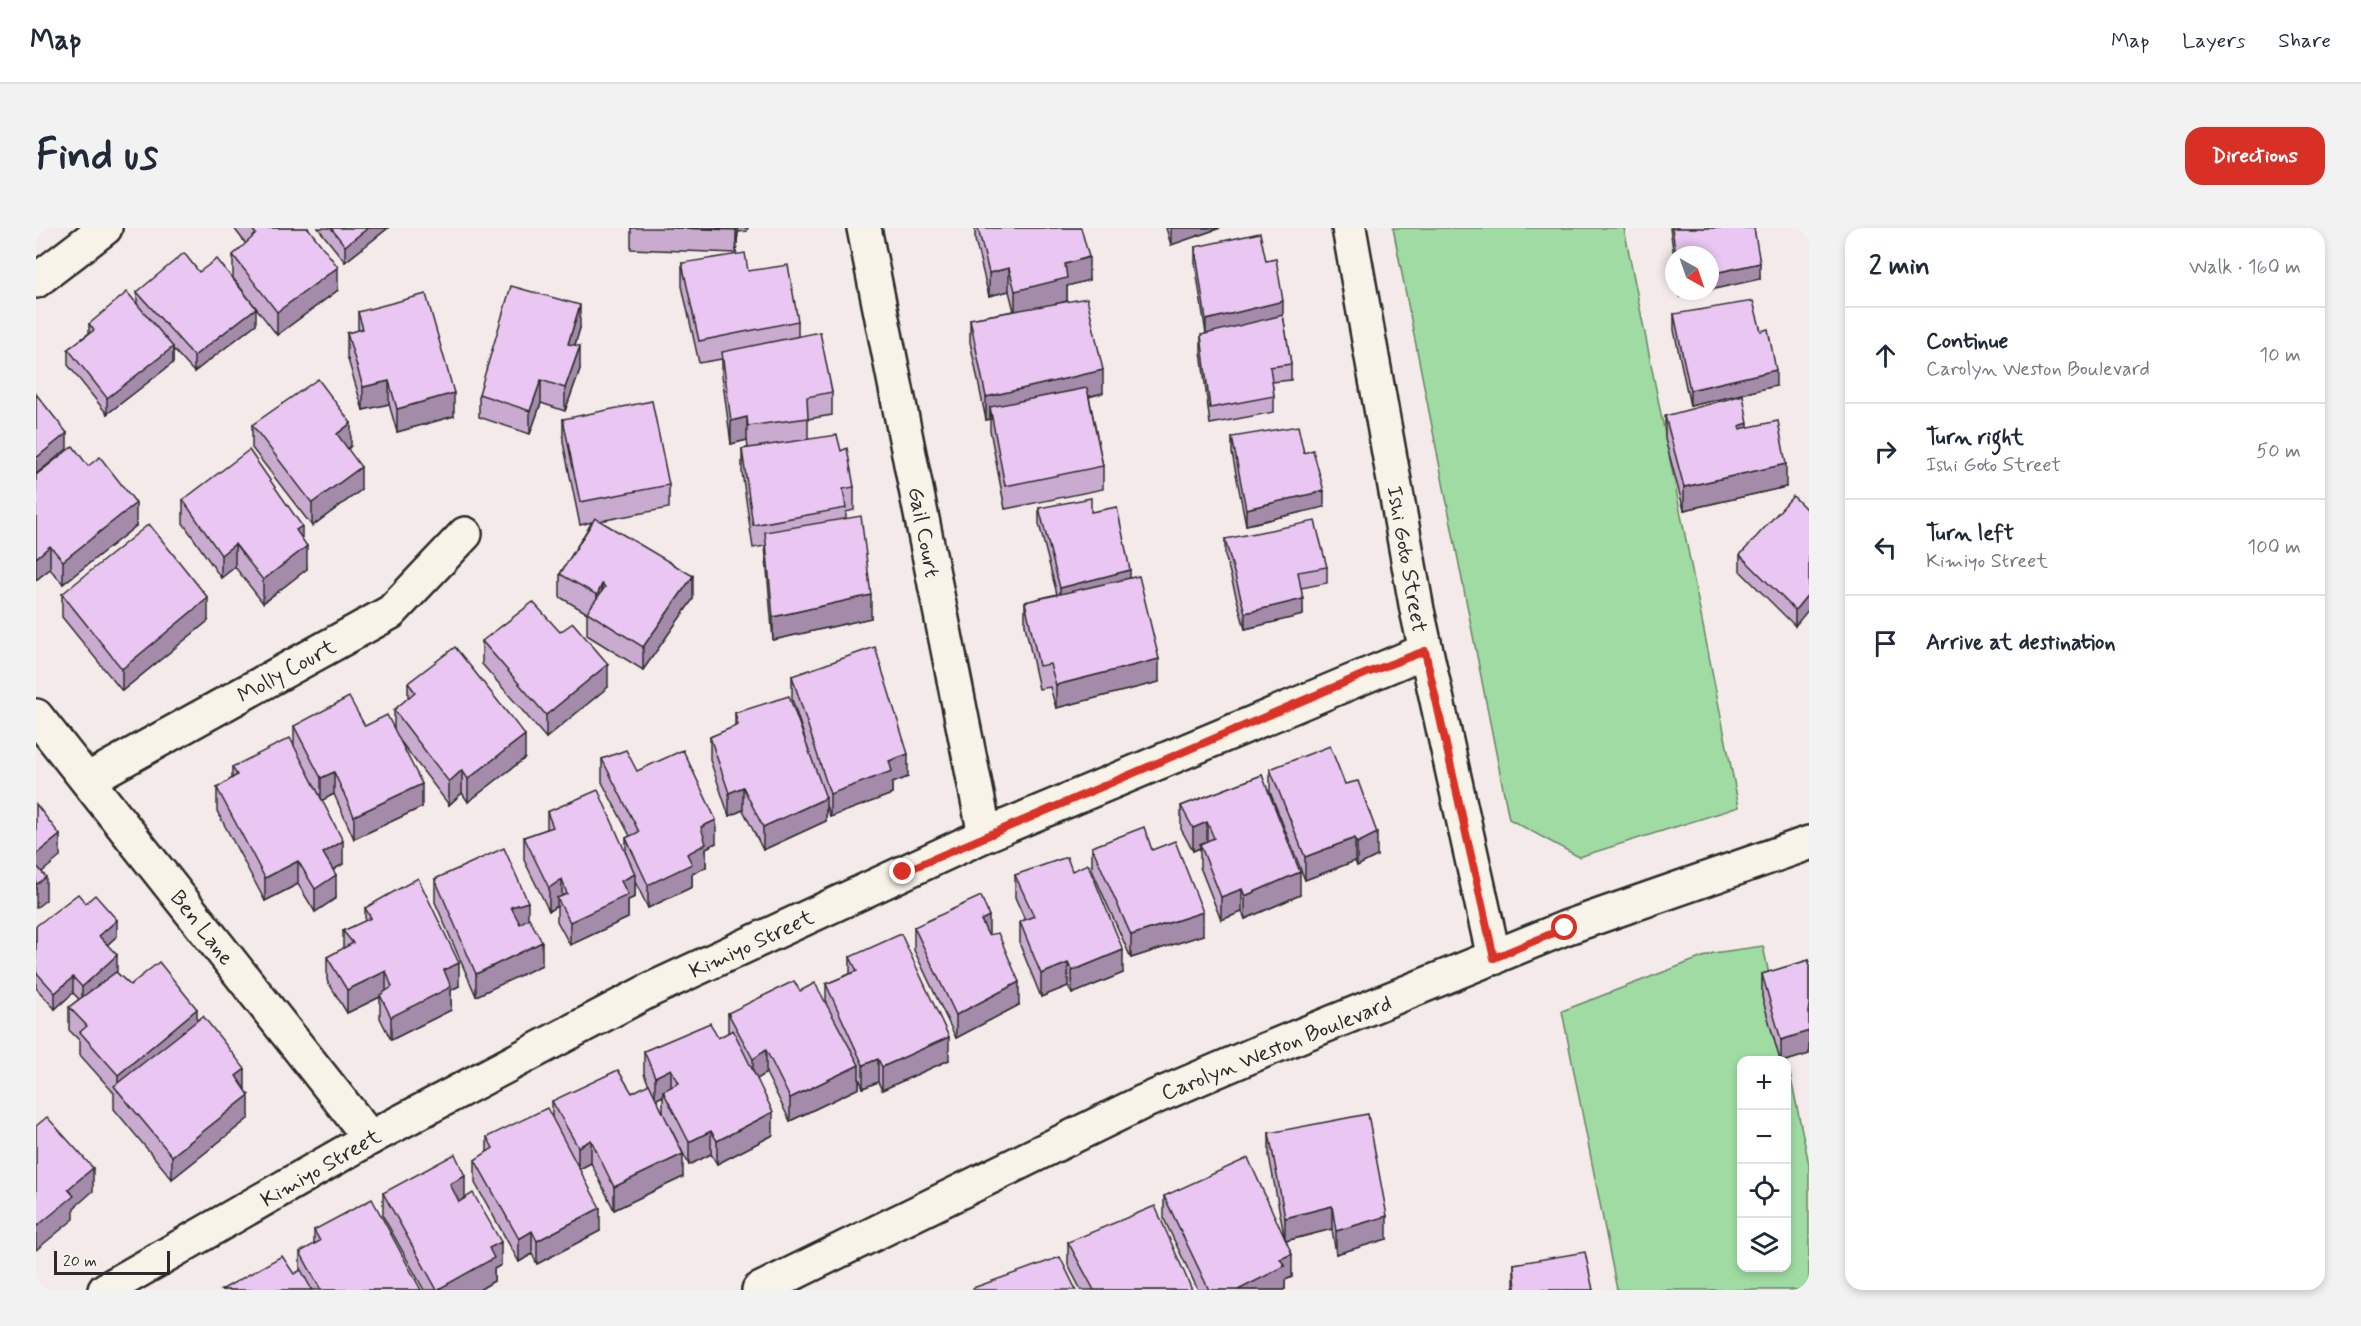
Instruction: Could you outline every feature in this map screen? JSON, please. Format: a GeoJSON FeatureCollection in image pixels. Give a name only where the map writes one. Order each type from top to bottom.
{"type":"FeatureCollection","features":[{"type":"Feature","properties":{"kind":"street"},"geometry":{"type":"LineString","coordinates":[[36,281],[105,228]]}},
{"type":"Feature","properties":{"kind":"street","name":"Gail Court"},"geometry":{"type":"LineString","coordinates":[[864,228],[986,835]]}},
{"type":"Feature","properties":{"kind":"street","name":"Ishi Goto Street"},"geometry":{"type":"LineString","coordinates":[[1348,228],[1425,651],[1494,958]]}},
{"type":"Feature","properties":{"kind":"street","name":"Molly Court"},"geometry":{"type":"LineString","coordinates":[[87,780],[391,612],[465,534]]}},
{"type":"Feature","properties":{"kind":"street","name":"Kimiyo Street"},"geometry":{"type":"LineString","coordinates":[[105,1290],[370,1138],[650,990],[986,835],[1425,651]]}},
{"type":"Feature","properties":{"kind":"street","name":"Ben Lane"},"geometry":{"type":"LineString","coordinates":[[36,716],[370,1138]]}},
{"type":"Feature","properties":{"kind":"street","name":"Carolyn Weston Boulevard"},"geometry":{"type":"LineString","coordinates":[[759,1290],[1141,1103],[1265,1050],[1565,928],[1809,843]]}},
{"type":"Feature","properties":{"kind":"green space"},"geometry":{"type":"Polygon","coordinates":[[[1393,228],[1624,228],[1739,807],[1579,857],[1509,819],[1393,228]]]}},
{"type":"Feature","properties":{"kind":"green space"},"geometry":{"type":"Polygon","coordinates":[[[1763,946],[1786,1056],[1737,1056],[1737,1272],[1791,1272],[1791,1079],[1809,1164],[1809,1290],[1617,1290],[1562,1011],[1713,953],[1763,946]]]}},
{"type":"Feature","properties":{"kind":"building"},"geometry":{"type":"Polygon","coordinates":[[[251,228],[308,228],[338,267],[277,312],[233,255],[256,234],[251,228]]]}},
{"type":"Feature","properties":{"kind":"building"},"geometry":{"type":"Polygon","coordinates":[[[331,228],[368,228],[345,246],[331,228]]]}},
{"type":"Feature","properties":{"kind":"building"},"geometry":{"type":"Polygon","coordinates":[[[675,228],[736,228],[736,230],[675,228]]]}},
{"type":"Feature","properties":{"kind":"building"},"geometry":{"type":"Polygon","coordinates":[[[978,228],[1081,228],[1089,257],[1065,264],[1067,278],[1015,291],[1009,268],[989,273],[978,228]]]}},
{"type":"Feature","properties":{"kind":"building"},"geometry":{"type":"Polygon","coordinates":[[[1672,228],[1754,228],[1760,263],[1719,272],[1719,246],[1675,246],[1672,228]]]}},
{"type":"Feature","properties":{"kind":"building"},"geometry":{"type":"Polygon","coordinates":[[[1260,233],[1266,261],[1276,259],[1283,301],[1206,320],[1195,247],[1260,233]]]}},
{"type":"Feature","properties":{"kind":"building"},"geometry":{"type":"Polygon","coordinates":[[[184,253],[199,272],[217,259],[256,308],[194,356],[137,292],[184,253]]]}},
{"type":"Feature","properties":{"kind":"building"},"geometry":{"type":"Polygon","coordinates":[[[745,253],[748,271],[788,265],[798,321],[699,341],[682,263],[745,253]]]}},
{"type":"Feature","properties":{"kind":"building"},"geometry":{"type":"Polygon","coordinates":[[[511,286],[580,305],[568,344],[580,346],[565,388],[541,380],[530,411],[479,394],[511,286]]]}},
{"type":"Feature","properties":{"kind":"building"},"geometry":{"type":"Polygon","coordinates":[[[127,292],[173,347],[107,398],[68,349],[94,330],[89,324],[127,292]]]}},
{"type":"Feature","properties":{"kind":"building"},"geometry":{"type":"Polygon","coordinates":[[[426,294],[454,393],[397,409],[389,381],[363,387],[347,333],[363,329],[358,312],[426,294]]]}},
{"type":"Feature","properties":{"kind":"building"},"geometry":{"type":"Polygon","coordinates":[[[1087,298],[1103,370],[986,397],[970,319],[1087,298]]]}},
{"type":"Feature","properties":{"kind":"building"},"geometry":{"type":"Polygon","coordinates":[[[1753,301],[1761,331],[1768,329],[1776,370],[1690,390],[1674,314],[1753,301]]]}},
{"type":"Feature","properties":{"kind":"building"},"geometry":{"type":"Polygon","coordinates":[[[1283,315],[1291,364],[1270,367],[1274,396],[1210,408],[1201,335],[1283,315]]]}},
{"type":"Feature","properties":{"kind":"building"},"geometry":{"type":"Polygon","coordinates":[[[820,332],[832,392],[807,397],[808,418],[748,426],[747,417],[731,421],[722,352],[820,332]]]}},
{"type":"Feature","properties":{"kind":"building"},"geometry":{"type":"Polygon","coordinates":[[[318,379],[351,423],[337,434],[361,467],[312,503],[252,425],[318,379]]]}},
{"type":"Feature","properties":{"kind":"building"},"geometry":{"type":"Polygon","coordinates":[[[1087,388],[1103,466],[1005,486],[990,407],[1087,388]]]}},
{"type":"Feature","properties":{"kind":"building"},"geometry":{"type":"Polygon","coordinates":[[[36,394],[67,433],[36,458],[36,394]]]}},
{"type":"Feature","properties":{"kind":"building"},"geometry":{"type":"Polygon","coordinates":[[[1743,395],[1748,423],[1739,426],[1740,429],[1778,421],[1786,464],[1684,487],[1665,416],[1743,395]]]}},
{"type":"Feature","properties":{"kind":"building"},"geometry":{"type":"Polygon","coordinates":[[[652,401],[669,485],[580,502],[563,419],[652,401]]]}},
{"type":"Feature","properties":{"kind":"building"},"geometry":{"type":"Polygon","coordinates":[[[1298,426],[1304,453],[1313,450],[1324,491],[1246,509],[1232,437],[1298,426]]]}},
{"type":"Feature","properties":{"kind":"building"},"geometry":{"type":"Polygon","coordinates":[[[837,435],[841,451],[847,448],[854,487],[843,489],[846,508],[753,525],[742,449],[837,435]]]}},
{"type":"Feature","properties":{"kind":"building"},"geometry":{"type":"Polygon","coordinates":[[[73,446],[88,466],[100,457],[136,503],[63,561],[50,546],[36,558],[36,475],[73,446]]]}},
{"type":"Feature","properties":{"kind":"building"},"geometry":{"type":"Polygon","coordinates":[[[249,450],[302,526],[296,530],[307,546],[263,580],[235,544],[221,555],[183,500],[249,450]]]}},
{"type":"Feature","properties":{"kind":"building"},"geometry":{"type":"Polygon","coordinates":[[[1793,496],[1809,512],[1809,593],[1795,610],[1740,555],[1793,496]]]}},
{"type":"Feature","properties":{"kind":"building"},"geometry":{"type":"Polygon","coordinates":[[[1091,498],[1091,512],[1117,507],[1130,570],[1060,588],[1039,508],[1091,498]]]}},
{"type":"Feature","properties":{"kind":"building"},"geometry":{"type":"Polygon","coordinates":[[[861,516],[871,595],[773,617],[765,532],[861,516]]]}},
{"type":"Feature","properties":{"kind":"building"},"geometry":{"type":"Polygon","coordinates":[[[595,518],[693,576],[643,647],[587,612],[605,587],[602,584],[597,595],[560,574],[595,518]]]}},
{"type":"Feature","properties":{"kind":"building"},"geometry":{"type":"Polygon","coordinates":[[[1315,521],[1327,567],[1298,572],[1303,599],[1245,613],[1225,539],[1315,521]]]}},
{"type":"Feature","properties":{"kind":"building"},"geometry":{"type":"Polygon","coordinates":[[[149,524],[208,598],[122,669],[62,594],[149,524]]]}},
{"type":"Feature","properties":{"kind":"building"},"geometry":{"type":"Polygon","coordinates":[[[1139,576],[1159,659],[1056,685],[1050,664],[1039,666],[1025,602],[1139,576]]]}},
{"type":"Feature","properties":{"kind":"building"},"geometry":{"type":"Polygon","coordinates":[[[533,602],[560,632],[573,623],[608,664],[546,715],[482,641],[533,602]]]}},
{"type":"Feature","properties":{"kind":"building"},"geometry":{"type":"Polygon","coordinates":[[[455,647],[525,735],[468,779],[462,770],[449,782],[394,710],[415,692],[408,683],[455,647]]]}},
{"type":"Feature","properties":{"kind":"building"},"geometry":{"type":"Polygon","coordinates":[[[875,647],[908,754],[889,761],[892,771],[830,794],[792,676],[875,647]]]}},
{"type":"Feature","properties":{"kind":"building"},"geometry":{"type":"Polygon","coordinates":[[[789,696],[826,798],[763,827],[743,787],[729,793],[710,737],[738,725],[735,713],[789,696]]]}},
{"type":"Feature","properties":{"kind":"building"},"geometry":{"type":"Polygon","coordinates":[[[349,697],[365,726],[387,715],[422,784],[354,816],[334,772],[321,778],[294,726],[349,697]]]}},
{"type":"Feature","properties":{"kind":"building"},"geometry":{"type":"Polygon","coordinates":[[[290,738],[343,841],[323,853],[336,875],[315,889],[298,861],[265,878],[217,788],[237,775],[232,767],[290,738]]]}},
{"type":"Feature","properties":{"kind":"building"},"geometry":{"type":"Polygon","coordinates":[[[1330,746],[1345,784],[1358,781],[1377,833],[1357,843],[1355,838],[1305,857],[1270,769],[1330,746]]]}},
{"type":"Feature","properties":{"kind":"building"},"geometry":{"type":"Polygon","coordinates":[[[626,750],[637,771],[683,750],[716,820],[701,827],[706,844],[687,854],[692,864],[648,885],[626,838],[639,832],[602,759],[626,750]]]}},
{"type":"Feature","properties":{"kind":"building"},"geometry":{"type":"Polygon","coordinates":[[[1262,775],[1300,872],[1245,896],[1242,889],[1221,897],[1200,844],[1214,838],[1207,822],[1193,828],[1181,806],[1262,775]]]}},
{"type":"Feature","properties":{"kind":"building"},"geometry":{"type":"Polygon","coordinates":[[[598,790],[635,874],[621,881],[628,895],[570,922],[557,898],[567,894],[562,879],[549,888],[524,837],[553,827],[547,812],[598,790]]]}},
{"type":"Feature","properties":{"kind":"building"},"geometry":{"type":"Polygon","coordinates":[[[36,804],[60,835],[36,854],[36,804]]]}},
{"type":"Feature","properties":{"kind":"building"},"geometry":{"type":"Polygon","coordinates":[[[1144,827],[1152,850],[1175,841],[1203,912],[1131,935],[1092,847],[1144,827]]]}},
{"type":"Feature","properties":{"kind":"building"},"geometry":{"type":"Polygon","coordinates":[[[504,848],[528,902],[511,907],[520,924],[529,918],[542,942],[476,974],[435,879],[504,848]]]}},
{"type":"Feature","properties":{"kind":"building"},"geometry":{"type":"Polygon","coordinates":[[[1067,857],[1072,871],[1088,864],[1123,950],[1072,971],[1068,963],[1041,974],[1020,922],[1034,916],[1015,875],[1067,857]]]}},
{"type":"Feature","properties":{"kind":"building"},"geometry":{"type":"Polygon","coordinates":[[[36,865],[46,877],[36,885],[36,865]]]}},
{"type":"Feature","properties":{"kind":"building"},"geometry":{"type":"Polygon","coordinates":[[[418,878],[459,963],[444,970],[451,987],[391,1017],[380,995],[392,987],[386,971],[347,990],[327,957],[353,943],[343,931],[371,918],[365,908],[418,878]]]}},
{"type":"Feature","properties":{"kind":"building"},"geometry":{"type":"Polygon","coordinates":[[[78,894],[86,903],[95,895],[117,920],[99,936],[117,955],[82,987],[73,977],[55,993],[36,972],[36,926],[78,894]]]}},
{"type":"Feature","properties":{"kind":"building"},"geometry":{"type":"Polygon","coordinates":[[[981,896],[989,916],[981,920],[988,935],[998,933],[1019,982],[956,1015],[914,927],[981,896]]]}},
{"type":"Feature","properties":{"kind":"building"},"geometry":{"type":"Polygon","coordinates":[[[901,934],[949,1037],[882,1067],[878,1059],[863,1065],[826,984],[857,971],[850,957],[901,934]]]}},
{"type":"Feature","properties":{"kind":"building"},"geometry":{"type":"Polygon","coordinates":[[[1809,960],[1809,1031],[1781,1040],[1762,974],[1809,960]]]}},
{"type":"Feature","properties":{"kind":"building"},"geometry":{"type":"Polygon","coordinates":[[[159,962],[197,1009],[118,1075],[80,1032],[87,1026],[69,1007],[116,972],[130,985],[159,962]]]}},
{"type":"Feature","properties":{"kind":"building"},"geometry":{"type":"Polygon","coordinates":[[[794,981],[800,991],[815,983],[859,1065],[790,1098],[766,1050],[753,1059],[728,1013],[794,981]]]}},
{"type":"Feature","properties":{"kind":"building"},"geometry":{"type":"Polygon","coordinates":[[[203,1016],[245,1069],[236,1076],[249,1095],[172,1156],[114,1086],[203,1016]]]}},
{"type":"Feature","properties":{"kind":"building"},"geometry":{"type":"Polygon","coordinates":[[[710,1023],[718,1038],[733,1030],[773,1112],[717,1141],[711,1131],[689,1142],[663,1091],[679,1083],[671,1069],[655,1077],[644,1051],[710,1023]]]}},
{"type":"Feature","properties":{"kind":"building"},"geometry":{"type":"Polygon","coordinates":[[[618,1070],[632,1093],[649,1084],[683,1154],[614,1187],[591,1140],[578,1147],[552,1101],[618,1070]]]}},
{"type":"Feature","properties":{"kind":"building"},"geometry":{"type":"Polygon","coordinates":[[[547,1108],[600,1208],[537,1241],[532,1231],[519,1239],[475,1160],[493,1148],[487,1137],[547,1108]]]}},
{"type":"Feature","properties":{"kind":"building"},"geometry":{"type":"Polygon","coordinates":[[[1368,1114],[1387,1216],[1336,1231],[1332,1206],[1285,1218],[1269,1133],[1368,1114]]]}},
{"type":"Feature","properties":{"kind":"building"},"geometry":{"type":"Polygon","coordinates":[[[47,1117],[93,1168],[68,1189],[74,1196],[36,1227],[36,1126],[47,1117]]]}},
{"type":"Feature","properties":{"kind":"building"},"geometry":{"type":"Polygon","coordinates":[[[455,1154],[465,1176],[450,1184],[459,1202],[473,1193],[501,1242],[489,1248],[494,1258],[437,1290],[383,1193],[455,1154]]]}},
{"type":"Feature","properties":{"kind":"building"},"geometry":{"type":"Polygon","coordinates":[[[1248,1158],[1292,1254],[1280,1259],[1285,1266],[1238,1290],[1209,1290],[1164,1196],[1248,1158]]]}},
{"type":"Feature","properties":{"kind":"building"},"geometry":{"type":"Polygon","coordinates":[[[372,1199],[421,1290],[321,1290],[300,1252],[320,1241],[314,1230],[372,1199]]]}},
{"type":"Feature","properties":{"kind":"building"},"geometry":{"type":"Polygon","coordinates":[[[1155,1206],[1192,1290],[1094,1290],[1068,1242],[1155,1206]]]}},
{"type":"Feature","properties":{"kind":"building"},"geometry":{"type":"Polygon","coordinates":[[[1585,1252],[1593,1290],[1516,1290],[1514,1264],[1585,1252]]]}},
{"type":"Feature","properties":{"kind":"building"},"geometry":{"type":"Polygon","coordinates":[[[282,1256],[294,1274],[301,1270],[312,1290],[221,1290],[282,1256]]]}},
{"type":"Feature","properties":{"kind":"building"},"geometry":{"type":"Polygon","coordinates":[[[1060,1257],[1076,1290],[974,1290],[973,1288],[1060,1257]]]}},
{"type":"Feature","properties":{"kind":"route"},"geometry":{"type":"LineString","coordinates":[[903,872],[1367,673],[1425,651],[1494,958],[1565,928]]}}]}
